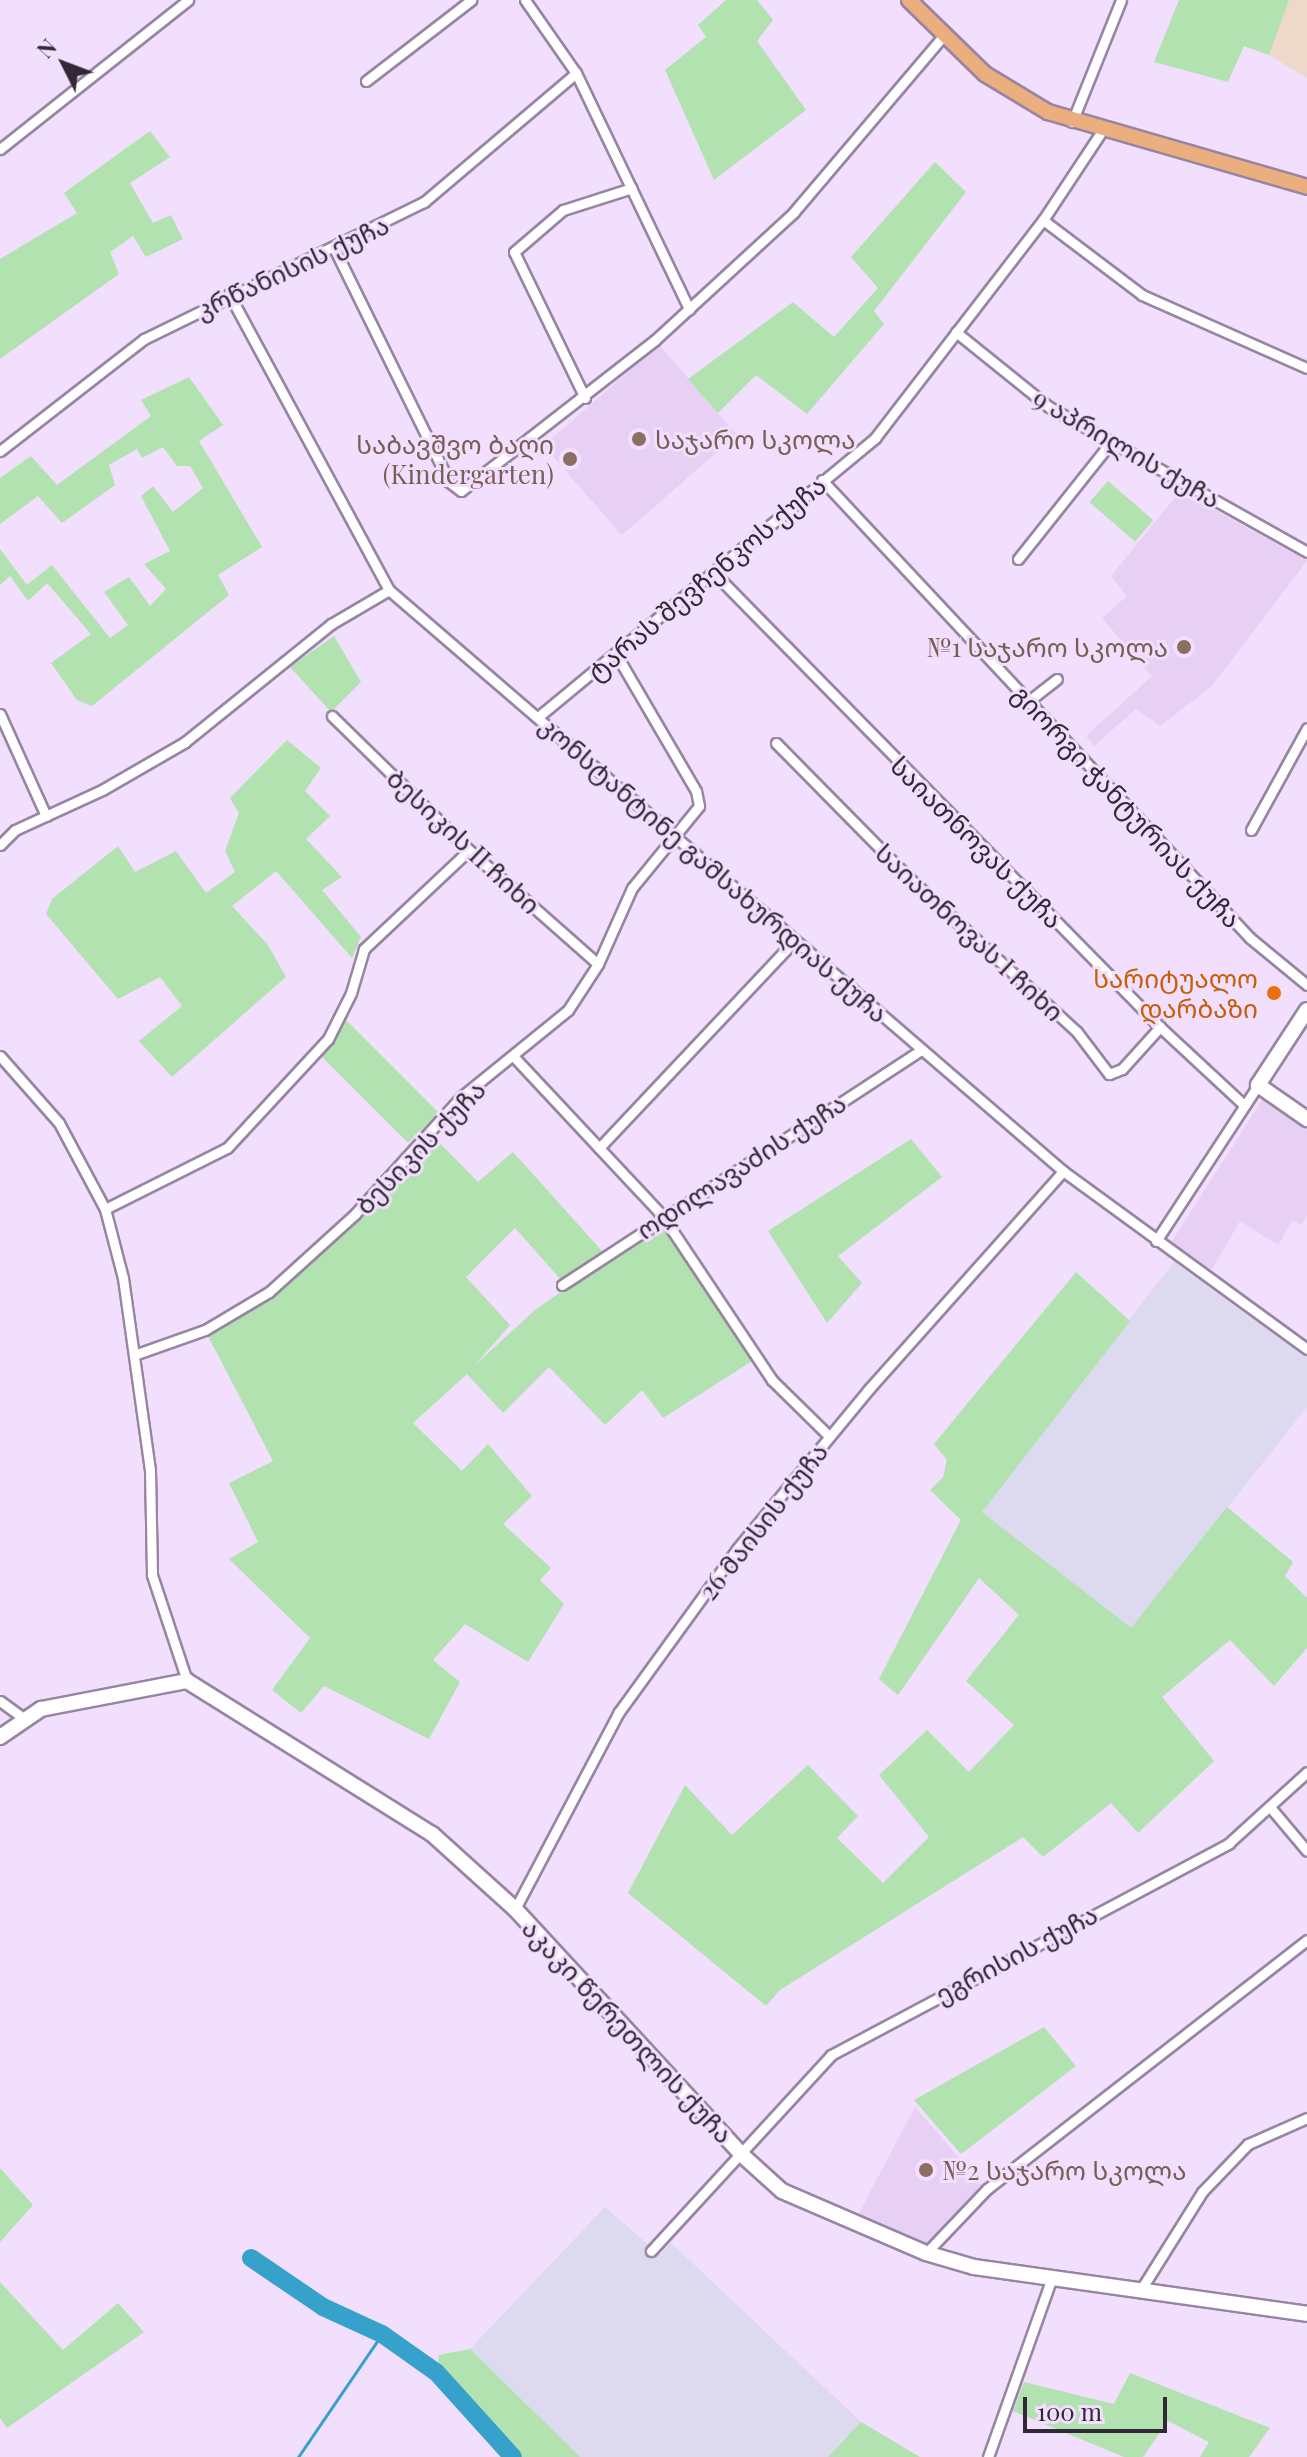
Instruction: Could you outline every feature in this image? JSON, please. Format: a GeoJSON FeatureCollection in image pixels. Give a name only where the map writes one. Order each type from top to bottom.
{"type":"FeatureCollection","features":[{"type":"Feature","properties":{"kind":"main road"},"geometry":{"type":"LineString","coordinates":[[909,0],[942,37],[1006,89],[1072,122],[1307,187]]}},
{"type":"Feature","properties":{"kind":"street"},"geometry":{"type":"LineString","coordinates":[[0,149],[188,0]]}},
{"type":"Feature","properties":{"kind":"street"},"geometry":{"type":"LineString","coordinates":[[366,81],[471,0]]}},
{"type":"Feature","properties":{"kind":"street"},"geometry":{"type":"LineString","coordinates":[[525,0],[576,73],[689,309]]}},
{"type":"Feature","properties":{"kind":"street"},"geometry":{"type":"LineString","coordinates":[[1072,122],[1121,0]]}},
{"type":"Feature","properties":{"kind":"street"},"geometry":{"type":"LineString","coordinates":[[335,250],[454,489],[472,485],[585,398],[689,309],[793,213],[942,37]]}},
{"type":"Feature","properties":{"kind":"street","name":"კრწანისის ქუჩა"},"geometry":{"type":"LineString","coordinates":[[0,451],[144,339],[229,294],[335,250],[424,202],[576,73]]}},
{"type":"Feature","properties":{"kind":"street","name":"ტარას შევჩენკოს ქუჩა"},"geometry":{"type":"LineString","coordinates":[[538,717],[715,574],[875,438],[1043,220],[1102,131]]}},
{"type":"Feature","properties":{"kind":"street"},"geometry":{"type":"LineString","coordinates":[[585,398],[514,252],[563,210],[632,188]]}},
{"type":"Feature","properties":{"kind":"street"},"geometry":{"type":"LineString","coordinates":[[1043,220],[1142,295],[1307,368]]}},
{"type":"Feature","properties":{"kind":"street","name":"კონსტანტინე გამსახურდიას ქუჩა"},"geometry":{"type":"LineString","coordinates":[[229,294],[389,590],[1063,1171],[1307,1349]]}},
{"type":"Feature","properties":{"kind":"street","name":"9 აპრილის ქუჩა"},"geometry":{"type":"LineString","coordinates":[[956,332],[1049,407],[1307,552]]}},
{"type":"Feature","properties":{"kind":"street"},"geometry":{"type":"LineString","coordinates":[[1018,559],[1111,442]]}},
{"type":"Feature","properties":{"kind":"street","name":"გიორგი ჭანტურიას ქუჩა"},"geometry":{"type":"LineString","coordinates":[[822,480],[1250,938],[1307,985]]}},
{"type":"Feature","properties":{"kind":"street","name":"საიათნოვას ქუჩა"},"geometry":{"type":"LineString","coordinates":[[715,574],[1160,1027],[1244,1105]]}},
{"type":"Feature","properties":{"kind":"street"},"geometry":{"type":"LineString","coordinates":[[0,845],[15,830],[185,742],[331,624],[389,590]]}},
{"type":"Feature","properties":{"kind":"street","name":"ბესიკის ქუჩა"},"geometry":{"type":"LineString","coordinates":[[134,1355],[205,1330],[269,1292],[355,1214],[461,1097],[514,1057],[568,1010],[598,964],[632,888],[699,806],[696,791],[616,654]]}},
{"type":"Feature","properties":{"kind":"street"},"geometry":{"type":"LineString","coordinates":[[1030,700],[1057,679]]}},
{"type":"Feature","properties":{"kind":"street"},"geometry":{"type":"LineString","coordinates":[[0,714],[46,816]]}},
{"type":"Feature","properties":{"kind":"street","name":"ბესიკის II ჩიხი"},"geometry":{"type":"LineString","coordinates":[[332,716],[469,850],[598,964]]}},
{"type":"Feature","properties":{"kind":"street"},"geometry":{"type":"LineString","coordinates":[[1251,830],[1307,728]]}},
{"type":"Feature","properties":{"kind":"street","name":"საიათნოვას I ჩიხი"},"geometry":{"type":"LineString","coordinates":[[776,743],[908,877],[1077,1032],[1109,1074],[1122,1069],[1160,1027]]}},
{"type":"Feature","properties":{"kind":"street"},"geometry":{"type":"LineString","coordinates":[[105,1209],[227,1148],[328,1039],[351,993],[364,949],[469,850]]}},
{"type":"Feature","properties":{"kind":"street"},"geometry":{"type":"LineString","coordinates":[[599,1148],[795,940]]}},
{"type":"Feature","properties":{"kind":"street"},"geometry":{"type":"LineString","coordinates":[[1156,1241],[1307,1010]]}},
{"type":"Feature","properties":{"kind":"street","name":"ოდილავაძის ქუჩა"},"geometry":{"type":"LineString","coordinates":[[562,1285],[662,1215],[922,1049]]}},
{"type":"Feature","properties":{"kind":"street"},"geometry":{"type":"LineString","coordinates":[[0,1056],[59,1123],[105,1209],[123,1278],[150,1470],[152,1575],[187,1681],[63,1703],[22,1717],[0,1737]]}},
{"type":"Feature","properties":{"kind":"street"},"geometry":{"type":"LineString","coordinates":[[514,1057],[662,1215],[772,1380],[829,1436]]}},
{"type":"Feature","properties":{"kind":"street"},"geometry":{"type":"LineString","coordinates":[[1258,1085],[1307,1119]]}},
{"type":"Feature","properties":{"kind":"street","name":"26 მაისის ქუჩა"},"geometry":{"type":"LineString","coordinates":[[515,1909],[619,1712],[737,1549],[829,1436],[1063,1171]]}},
{"type":"Feature","properties":{"kind":"street","name":"აკაკი წერეთლის ქუჩა"},"geometry":{"type":"LineString","coordinates":[[187,1681],[432,1834],[515,1909],[741,2154],[782,2191],[926,2253],[1051,2280],[1307,2314]]}},
{"type":"Feature","properties":{"kind":"street"},"geometry":{"type":"LineString","coordinates":[[0,1701],[22,1717]]}},
{"type":"Feature","properties":{"kind":"street","name":"ეგრისის ქუჩა"},"geometry":{"type":"LineString","coordinates":[[651,2251],[831,2055],[1229,1843],[1307,1772]]}},
{"type":"Feature","properties":{"kind":"street"},"geometry":{"type":"LineString","coordinates":[[1270,1807],[1307,1851]]}},
{"type":"Feature","properties":{"kind":"street"},"geometry":{"type":"LineString","coordinates":[[926,2253],[987,2189],[1307,1940]]}},
{"type":"Feature","properties":{"kind":"street"},"geometry":{"type":"LineString","coordinates":[[1139,2293],[1202,2192],[1248,2144],[1307,2118]]}},
{"type":"Feature","properties":{"kind":"street"},"geometry":{"type":"LineString","coordinates":[[988,2457],[1051,2280]]}},
{"type":"Feature","properties":{"kind":"shaded area"},"geometry":{"type":"Polygon","coordinates":[[[1289,0],[1307,0],[1307,78],[1269,55],[1289,0]]]}},
{"type":"Feature","properties":{"kind":"shaded area","name":"საჯარო სკოლა"},"geometry":{"type":"Polygon","coordinates":[[[659,345],[737,435],[622,535],[544,445],[659,345]]]}},
{"type":"Feature","properties":{"kind":"shaded area","name":"№1 საჯარო სკოლა"},"geometry":{"type":"Polygon","coordinates":[[[1180,491],[1307,561],[1211,687],[1160,726],[1136,709],[1094,746],[1086,736],[1152,676],[1102,618],[1127,596],[1111,576],[1180,491]]]}},
{"type":"Feature","properties":{"kind":"shaded area"},"geometry":{"type":"Polygon","coordinates":[[[1264,1097],[1307,1127],[1307,1215],[1301,1225],[1293,1220],[1278,1245],[1240,1221],[1211,1271],[1172,1241],[1264,1097]]]}},
{"type":"Feature","properties":{"kind":"shaded area"},"geometry":{"type":"Polygon","coordinates":[[[1174,1262],[1307,1359],[1307,1407],[1131,1629],[981,1511],[1174,1262]]]}},
{"type":"Feature","properties":{"kind":"shaded area","name":"№2 საჯარო სკოლა"},"geometry":{"type":"Polygon","coordinates":[[[915,2107],[984,2187],[927,2246],[857,2217],[915,2107]]]}},
{"type":"Feature","properties":{"kind":"shaded area"},"geometry":{"type":"Polygon","coordinates":[[[605,2207],[660,2255],[671,2243],[861,2422],[828,2457],[580,2457],[470,2349],[605,2207]]]}},
{"type":"Feature","properties":{"kind":"green space"},"geometry":{"type":"Polygon","coordinates":[[[726,0],[757,0],[773,20],[757,41],[806,110],[714,180],[665,70],[706,37],[698,25],[726,0]]]}},
{"type":"Feature","properties":{"kind":"green space"},"geometry":{"type":"Polygon","coordinates":[[[1179,0],[1289,0],[1269,55],[1244,46],[1228,82],[1154,62],[1179,0]]]}},
{"type":"Feature","properties":{"kind":"green space"},"geometry":{"type":"Polygon","coordinates":[[[150,131],[170,157],[130,183],[153,223],[171,215],[183,239],[146,257],[133,236],[110,252],[119,274],[0,359],[0,259],[77,213],[64,193],[150,131]]]}},
{"type":"Feature","properties":{"kind":"green space"},"geometry":{"type":"Polygon","coordinates":[[[935,162],[966,192],[874,311],[884,324],[807,414],[756,375],[718,413],[688,379],[793,302],[834,337],[878,288],[851,257],[935,162]]]}},
{"type":"Feature","properties":{"kind":"green space"},"geometry":{"type":"Polygon","coordinates":[[[189,377],[223,425],[199,441],[262,547],[218,575],[229,595],[92,706],[77,700],[51,663],[91,634],[47,583],[28,601],[10,576],[0,585],[0,549],[27,585],[52,565],[110,638],[128,625],[104,592],[129,577],[150,606],[166,589],[144,564],[170,551],[141,496],[153,486],[173,512],[203,488],[190,466],[177,466],[163,447],[142,458],[137,449],[109,465],[115,485],[62,523],[38,496],[0,524],[0,478],[31,456],[57,485],[151,416],[141,400],[189,377]]]}},
{"type":"Feature","properties":{"kind":"green space"},"geometry":{"type":"Polygon","coordinates":[[[1108,481],[1153,520],[1135,541],[1090,502],[1108,481]]]}},
{"type":"Feature","properties":{"kind":"green space"},"geometry":{"type":"Polygon","coordinates":[[[334,636],[361,682],[331,712],[290,667],[334,636]]]}},
{"type":"Feature","properties":{"kind":"green space"},"geometry":{"type":"Polygon","coordinates":[[[287,740],[321,768],[305,791],[330,816],[306,839],[342,877],[322,890],[361,937],[352,958],[276,871],[232,906],[268,945],[286,977],[172,1077],[139,1041],[182,1006],[160,977],[118,999],[46,914],[52,899],[118,846],[135,872],[176,851],[206,893],[235,872],[225,851],[239,813],[230,798],[287,740]]]}},
{"type":"Feature","properties":{"kind":"green space"},"geometry":{"type":"Polygon","coordinates":[[[343,1017],[438,1112],[408,1143],[313,1047],[343,1017]]]}},
{"type":"Feature","properties":{"kind":"green space"},"geometry":{"type":"Polygon","coordinates":[[[431,1134],[478,1182],[513,1152],[602,1251],[562,1281],[515,1228],[466,1277],[510,1325],[475,1365],[535,1310],[661,1222],[752,1361],[663,1418],[642,1390],[605,1425],[549,1367],[503,1413],[467,1374],[413,1423],[462,1471],[488,1444],[532,1496],[503,1524],[551,1568],[540,1580],[564,1604],[528,1662],[465,1624],[433,1660],[460,1682],[429,1739],[324,1686],[301,1713],[272,1690],[310,1638],[229,1559],[258,1542],[229,1483],[273,1461],[207,1334],[285,1286],[352,1222],[431,1134]]]}},
{"type":"Feature","properties":{"kind":"green space"},"geometry":{"type":"Polygon","coordinates":[[[911,1139],[942,1177],[838,1256],[862,1283],[827,1323],[768,1231],[911,1139]]]}},
{"type":"Feature","properties":{"kind":"green space"},"geometry":{"type":"Polygon","coordinates":[[[1076,1272],[1130,1321],[982,1512],[1131,1628],[1227,1507],[1293,1562],[1285,1576],[1307,1598],[1307,1648],[1274,1686],[1230,1640],[1162,1697],[1214,1761],[1138,1833],[1111,1803],[1043,1857],[1023,1837],[780,1990],[766,2006],[628,1893],[685,1785],[732,1835],[808,1765],[858,1816],[837,1838],[883,1883],[929,1837],[879,1775],[927,1730],[969,1772],[1014,1725],[966,1681],[1019,1615],[979,1578],[898,1695],[879,1679],[961,1520],[930,1490],[943,1477],[947,1460],[934,1444],[1076,1272]]]}},
{"type":"Feature","properties":{"kind":"green space"},"geometry":{"type":"Polygon","coordinates":[[[1044,2027],[1076,2066],[961,2154],[914,2100],[1044,2027]]]}},
{"type":"Feature","properties":{"kind":"green space"},"geometry":{"type":"Polygon","coordinates":[[[0,2168],[33,2205],[0,2242],[0,2168]]]}},
{"type":"Feature","properties":{"kind":"green space"},"geometry":{"type":"Polygon","coordinates":[[[0,2282],[63,2350],[118,2303],[144,2332],[7,2428],[0,2418],[0,2282]]]}},
{"type":"Feature","properties":{"kind":"green space"},"geometry":{"type":"Polygon","coordinates":[[[470,2349],[580,2457],[513,2457],[504,2449],[437,2373],[439,2355],[470,2349]]]}},
{"type":"Feature","properties":{"kind":"green space"},"geometry":{"type":"Polygon","coordinates":[[[1130,2373],[1270,2428],[1249,2457],[1200,2457],[1209,2442],[1168,2421],[1143,2457],[1124,2457],[1013,2411],[1024,2382],[1114,2404],[1130,2373]]]}},
{"type":"Feature","properties":{"kind":"green space"},"geometry":{"type":"Polygon","coordinates":[[[861,2422],[920,2457],[828,2457],[861,2422]]]}},
{"type":"Feature","properties":{"kind":"waterway"},"geometry":{"type":"LineString","coordinates":[[251,2258],[323,2307],[382,2334],[437,2373],[513,2457]]}},
{"type":"Feature","properties":{"kind":"waterway"},"geometry":{"type":"LineString","coordinates":[[298,2457],[382,2334]]}},
{"type":"Feature","properties":{"kind":"place","name":"საჯარო სკოლა"},"geometry":{"type":"Point","coordinates":[639,439]}},
{"type":"Feature","properties":{"kind":"place","name":"საბავშვო ბაღი (Kindergarten)"},"geometry":{"type":"Point","coordinates":[570,459]}},
{"type":"Feature","properties":{"kind":"place","name":"№1 საჯარო სკოლა"},"geometry":{"type":"Point","coordinates":[1184,647]}},
{"type":"Feature","properties":{"kind":"place","name":"სარიტუალო დარბაზი"},"geometry":{"type":"Point","coordinates":[1274,993]}},
{"type":"Feature","properties":{"kind":"place","name":"№2 საჯარო სკოლა"},"geometry":{"type":"Point","coordinates":[926,2170]}}]}
